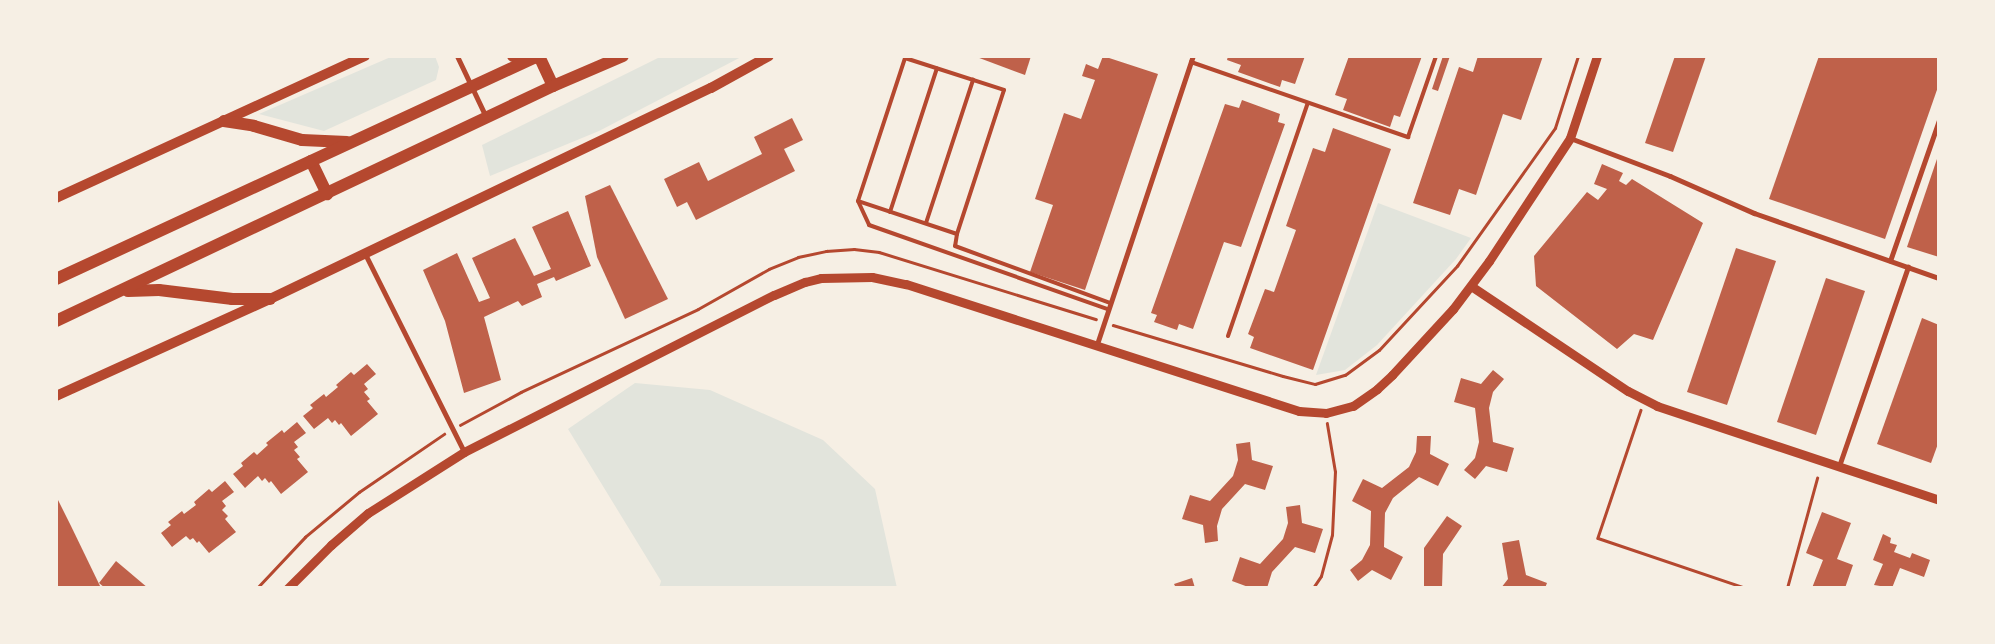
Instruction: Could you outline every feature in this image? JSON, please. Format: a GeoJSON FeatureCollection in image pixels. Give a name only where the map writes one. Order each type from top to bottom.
{"type":"FeatureCollection","features":[{"type":"Feature","properties":{"kind":"main road"},"geometry":{"type":"LineString","coordinates":[[56,198],[365,56]]}},
{"type":"Feature","properties":{"kind":"main road"},"geometry":{"type":"LineString","coordinates":[[513,56],[537,57]]}},
{"type":"Feature","properties":{"kind":"main road"},"geometry":{"type":"LineString","coordinates":[[56,321],[553,86],[623,56]]}},
{"type":"Feature","properties":{"kind":"main road"},"geometry":{"type":"LineString","coordinates":[[56,396],[270,299],[711,88],[769,56]]}},
{"type":"Feature","properties":{"kind":"main road"},"geometry":{"type":"LineString","coordinates":[[56,279],[537,57]]}},
{"type":"Feature","properties":{"kind":"main road"},"geometry":{"type":"LineString","coordinates":[[537,57],[553,86]]}},
{"type":"Feature","properties":{"kind":"main road"},"geometry":{"type":"LineString","coordinates":[[224,121],[254,126],[309,141],[352,142]]}},
{"type":"Feature","properties":{"kind":"main road"},"geometry":{"type":"LineString","coordinates":[[312,161],[327,194]]}},
{"type":"Feature","properties":{"kind":"main road"},"geometry":{"type":"LineString","coordinates":[[120,291],[158,290],[232,299],[270,299]]}},
{"type":"Feature","properties":{"kind":"street"},"geometry":{"type":"LineString","coordinates":[[457,56],[487,118]]}},
{"type":"Feature","properties":{"kind":"street"},"geometry":{"type":"LineString","coordinates":[[1097,344],[1192,56]]}},
{"type":"Feature","properties":{"kind":"street"},"geometry":{"type":"LineString","coordinates":[[288,588],[330,544],[368,513],[464,452],[774,294],[821,278],[853,275],[890,280],[1097,344],[1286,408],[1326,413],[1353,406],[1378,389],[1436,329],[1471,286],[1570,138],[1597,56]]}},
{"type":"Feature","properties":{"kind":"street"},"geometry":{"type":"LineString","coordinates":[[1890,261],[1939,120]]}},
{"type":"Feature","properties":{"kind":"street"},"geometry":{"type":"LineString","coordinates":[[1570,138],[1670,176],[1754,213],[1939,278]]}},
{"type":"Feature","properties":{"kind":"street"},"geometry":{"type":"LineString","coordinates":[[365,253],[464,452]]}},
{"type":"Feature","properties":{"kind":"street"},"geometry":{"type":"LineString","coordinates":[[1839,466],[1908,268]]}},
{"type":"Feature","properties":{"kind":"street"},"geometry":{"type":"LineString","coordinates":[[1471,286],[1657,406],[1939,500]]}},
{"type":"Feature","properties":{"kind":"lane"},"geometry":{"type":"LineString","coordinates":[[1190,62],[1408,137],[1436,56]]}},
{"type":"Feature","properties":{"kind":"lane"},"geometry":{"type":"LineString","coordinates":[[1108,309],[870,225],[858,201],[905,58],[1004,90],[957,234],[956,246],[1110,303]]}},
{"type":"Feature","properties":{"kind":"lane"},"geometry":{"type":"LineString","coordinates":[[890,212],[937,68]]}},
{"type":"Feature","properties":{"kind":"lane"},"geometry":{"type":"LineString","coordinates":[[926,224],[973,80]]}},
{"type":"Feature","properties":{"kind":"lane"},"geometry":{"type":"LineString","coordinates":[[1228,336],[1308,103]]}},
{"type":"Feature","properties":{"kind":"lane"},"geometry":{"type":"LineString","coordinates":[[858,201],[957,234]]}},
{"type":"Feature","properties":{"kind":"path"},"geometry":{"type":"LineString","coordinates":[[257,588],[305,537],[359,492],[432,440],[521,392],[698,308],[769,268],[798,257],[826,251],[854,249],[879,252],[1104,322],[1315,384],[1345,376],[1379,350],[1457,266],[1554,128],[1578,56]]}},
{"type":"Feature","properties":{"kind":"path"},"geometry":{"type":"LineString","coordinates":[[1644,399],[1598,538],[1746,588]]}},
{"type":"Feature","properties":{"kind":"path"},"geometry":{"type":"LineString","coordinates":[[1314,588],[1321,576],[1332,535],[1335,472],[1326,413]]}},
{"type":"Feature","properties":{"kind":"path"},"geometry":{"type":"LineString","coordinates":[[1787,588],[1817,478]]}},
{"type":"Feature","properties":{"kind":"shaded area"},"geometry":{"type":"Polygon","coordinates":[[[393,56],[435,56],[439,67],[436,80],[324,131],[259,114],[393,56]]]}},
{"type":"Feature","properties":{"kind":"shaded area"},"geometry":{"type":"Polygon","coordinates":[[[662,56],[743,56],[599,131],[490,176],[482,145],[662,56]]]}},
{"type":"Feature","properties":{"kind":"shaded area"},"geometry":{"type":"Polygon","coordinates":[[[1378,203],[1471,238],[1456,259],[1377,345],[1345,370],[1316,375],[1378,203]]]}},
{"type":"Feature","properties":{"kind":"shaded area"},"geometry":{"type":"Polygon","coordinates":[[[635,383],[710,390],[823,440],[875,489],[897,588],[659,588],[661,581],[568,429],[635,383]]]}},
{"type":"Feature","properties":{"kind":"building"},"geometry":{"type":"Polygon","coordinates":[[[974,56],[1031,56],[1025,75],[974,56]]]}},
{"type":"Feature","properties":{"kind":"building"},"geometry":{"type":"Polygon","coordinates":[[[1103,56],[1158,74],[1085,290],[1030,272],[1053,205],[1035,199],[1064,113],[1081,119],[1095,80],[1082,76],[1086,64],[1098,69],[1103,56]]]}},
{"type":"Feature","properties":{"kind":"building"},"geometry":{"type":"Polygon","coordinates":[[[1228,56],[1305,56],[1295,84],[1282,80],[1280,87],[1238,72],[1241,65],[1227,60],[1228,56]]]}},
{"type":"Feature","properties":{"kind":"building"},"geometry":{"type":"Polygon","coordinates":[[[1349,56],[1422,56],[1400,117],[1394,115],[1390,127],[1343,110],[1347,99],[1335,95],[1349,56]]]}},
{"type":"Feature","properties":{"kind":"building"},"geometry":{"type":"Polygon","coordinates":[[[1443,56],[1450,56],[1438,91],[1432,89],[1443,56]]]}},
{"type":"Feature","properties":{"kind":"building"},"geometry":{"type":"Polygon","coordinates":[[[1478,56],[1543,56],[1521,120],[1503,114],[1476,195],[1459,189],[1450,215],[1413,203],[1459,67],[1473,72],[1478,56]]]}},
{"type":"Feature","properties":{"kind":"building"},"geometry":{"type":"Polygon","coordinates":[[[1675,56],[1706,56],[1673,152],[1645,143],[1675,56]]]}},
{"type":"Feature","properties":{"kind":"building"},"geometry":{"type":"Polygon","coordinates":[[[1819,56],[1939,56],[1939,84],[1885,239],[1769,199],[1819,56]]]}},
{"type":"Feature","properties":{"kind":"building"},"geometry":{"type":"Polygon","coordinates":[[[1242,100],[1280,114],[1278,122],[1285,124],[1241,247],[1224,242],[1193,329],[1179,324],[1177,330],[1154,322],[1157,315],[1151,313],[1225,104],[1239,108],[1242,100]]]}},
{"type":"Feature","properties":{"kind":"building"},"geometry":{"type":"Polygon","coordinates":[[[792,118],[803,140],[784,149],[795,171],[696,220],[687,202],[677,207],[664,179],[699,162],[708,181],[762,154],[754,137],[792,118]]]}},
{"type":"Feature","properties":{"kind":"building"},"geometry":{"type":"Polygon","coordinates":[[[1333,128],[1391,149],[1313,370],[1250,348],[1254,337],[1248,334],[1265,289],[1274,292],[1296,230],[1286,226],[1313,148],[1325,152],[1333,128]]]}},
{"type":"Feature","properties":{"kind":"building"},"geometry":{"type":"Polygon","coordinates":[[[1939,156],[1939,257],[1907,247],[1939,156]]]}},
{"type":"Feature","properties":{"kind":"building"},"geometry":{"type":"Polygon","coordinates":[[[1602,164],[1623,173],[1619,181],[1626,185],[1632,179],[1703,223],[1653,340],[1634,334],[1617,349],[1536,286],[1534,256],[1587,192],[1598,200],[1607,189],[1594,184],[1602,164]]]}},
{"type":"Feature","properties":{"kind":"building"},"geometry":{"type":"Polygon","coordinates":[[[610,185],[668,299],[625,319],[597,257],[585,196],[610,185]]]}},
{"type":"Feature","properties":{"kind":"building"},"geometry":{"type":"Polygon","coordinates":[[[568,211],[591,266],[556,281],[554,277],[537,284],[542,297],[522,306],[518,301],[484,317],[501,380],[464,393],[445,321],[423,270],[457,253],[479,302],[490,298],[472,258],[515,238],[534,276],[551,269],[532,227],[568,211]]]}},
{"type":"Feature","properties":{"kind":"building"},"geometry":{"type":"Polygon","coordinates":[[[1736,248],[1776,261],[1727,405],[1687,392],[1736,248]]]}},
{"type":"Feature","properties":{"kind":"building"},"geometry":{"type":"Polygon","coordinates":[[[1826,278],[1865,291],[1816,435],[1777,422],[1826,278]]]}},
{"type":"Feature","properties":{"kind":"building"},"geometry":{"type":"Polygon","coordinates":[[[1922,318],[1939,325],[1939,441],[1931,463],[1877,444],[1922,318]]]}},
{"type":"Feature","properties":{"kind":"building"},"geometry":{"type":"Polygon","coordinates":[[[367,364],[376,374],[364,384],[368,389],[364,392],[370,399],[367,401],[378,414],[351,436],[341,423],[339,425],[335,420],[332,423],[328,418],[314,429],[303,416],[313,408],[310,405],[324,394],[326,397],[351,372],[354,375],[367,364]]]}},
{"type":"Feature","properties":{"kind":"building"},"geometry":{"type":"Polygon","coordinates":[[[1493,370],[1504,379],[1493,392],[1489,408],[1493,442],[1514,448],[1507,472],[1486,466],[1475,479],[1464,470],[1475,458],[1479,442],[1475,408],[1454,402],[1461,378],[1481,384],[1493,370]]]}},
{"type":"Feature","properties":{"kind":"building"},"geometry":{"type":"Polygon","coordinates":[[[297,422],[306,433],[294,442],[298,447],[294,450],[300,457],[297,459],[308,472],[281,494],[271,481],[269,483],[265,478],[262,481],[258,476],[245,488],[233,474],[243,466],[241,463],[254,452],[257,455],[268,445],[266,443],[282,430],[284,433],[297,422]]]}},
{"type":"Feature","properties":{"kind":"building"},"geometry":{"type":"Polygon","coordinates":[[[1417,436],[1431,436],[1430,454],[1449,464],[1438,486],[1419,477],[1393,498],[1385,513],[1384,547],[1403,557],[1391,580],[1372,570],[1358,581],[1350,570],[1362,560],[1370,545],[1371,511],[1352,501],[1363,479],[1382,488],[1409,467],[1416,452],[1417,436]]]}},
{"type":"Feature","properties":{"kind":"building"},"geometry":{"type":"Polygon","coordinates":[[[1250,442],[1252,460],[1273,466],[1265,490],[1245,484],[1222,509],[1217,526],[1218,541],[1205,543],[1203,525],[1182,519],[1190,495],[1210,501],[1233,476],[1238,460],[1236,444],[1250,442]]]}},
{"type":"Feature","properties":{"kind":"building"},"geometry":{"type":"Polygon","coordinates":[[[225,481],[234,492],[222,501],[226,506],[222,510],[228,516],[225,519],[236,532],[209,553],[199,541],[197,543],[193,538],[190,540],[186,536],[172,547],[161,533],[171,525],[168,522],[182,511],[184,514],[196,505],[194,502],[209,489],[212,492],[225,481]]]}},
{"type":"Feature","properties":{"kind":"building"},"geometry":{"type":"Polygon","coordinates":[[[56,496],[71,526],[101,588],[56,588],[56,496]]]}},
{"type":"Feature","properties":{"kind":"building"},"geometry":{"type":"Polygon","coordinates":[[[1300,505],[1302,523],[1323,529],[1315,553],[1295,547],[1272,572],[1267,588],[1251,588],[1232,581],[1240,557],[1260,564],[1283,539],[1288,523],[1286,507],[1300,505]]]}},
{"type":"Feature","properties":{"kind":"building"},"geometry":{"type":"Polygon","coordinates":[[[1822,512],[1851,523],[1837,559],[1853,565],[1845,588],[1812,588],[1823,560],[1806,553],[1822,512]]]}},
{"type":"Feature","properties":{"kind":"building"},"geometry":{"type":"Polygon","coordinates":[[[1447,516],[1462,526],[1443,554],[1442,588],[1424,588],[1424,548],[1447,516]]]}},
{"type":"Feature","properties":{"kind":"building"},"geometry":{"type":"Polygon","coordinates":[[[1883,534],[1891,538],[1890,543],[1897,545],[1894,552],[1910,558],[1912,553],[1930,560],[1924,577],[1900,568],[1892,588],[1874,585],[1883,564],[1873,560],[1883,534]]]}},
{"type":"Feature","properties":{"kind":"building"},"geometry":{"type":"Polygon","coordinates":[[[1519,540],[1526,575],[1547,583],[1545,588],[1501,588],[1508,579],[1502,543],[1519,540]]]}},
{"type":"Feature","properties":{"kind":"building"},"geometry":{"type":"Polygon","coordinates":[[[116,561],[148,588],[105,588],[99,583],[116,561]]]}},
{"type":"Feature","properties":{"kind":"building"},"geometry":{"type":"Polygon","coordinates":[[[1192,578],[1195,588],[1176,588],[1174,584],[1192,578]]]}}]}
